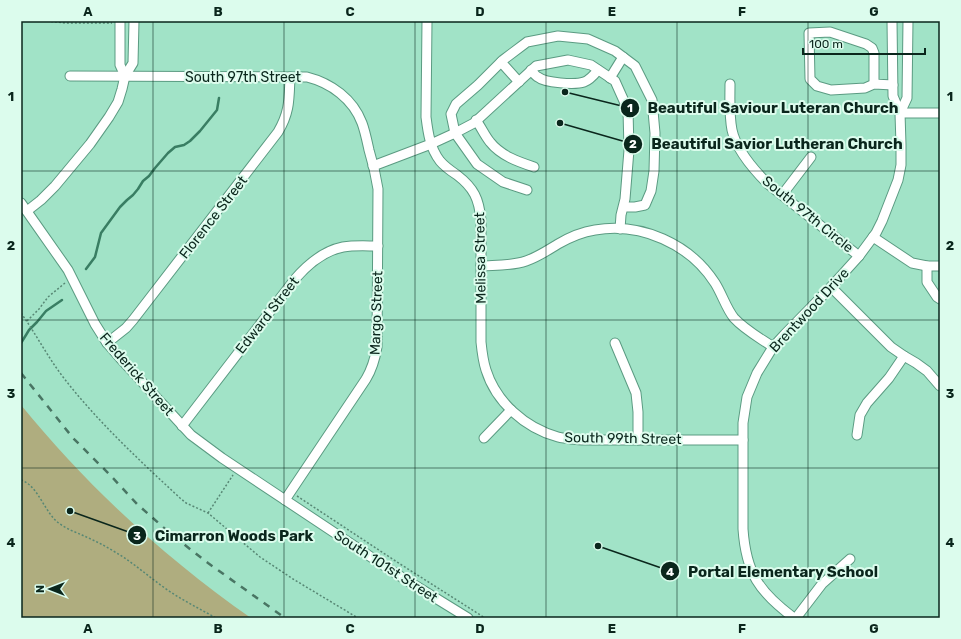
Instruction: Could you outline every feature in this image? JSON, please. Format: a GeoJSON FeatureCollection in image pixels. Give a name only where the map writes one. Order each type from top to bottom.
{"type":"FeatureCollection","features":[{"type":"Feature","properties":{"kind":"street"},"geometry":{"type":"LineString","coordinates":[[118,21],[120,65],[125,76]]}},
{"type":"Feature","properties":{"kind":"street"},"geometry":{"type":"LineString","coordinates":[[27,212],[54,186],[101,130],[110,117],[118,102],[125,76],[134,63],[134,21]]}},
{"type":"Feature","properties":{"kind":"street","name":"Melissa Street"},"geometry":{"type":"LineString","coordinates":[[427,21],[426,117],[428,133],[435,153],[441,162],[464,181],[478,199],[481,220],[482,358],[489,379],[495,390],[511,410]]}},
{"type":"Feature","properties":{"kind":"street","name":"Brentwood Drive"},"geometry":{"type":"LineString","coordinates":[[795,618],[782,609],[762,589],[751,568],[744,544],[743,422],[747,397],[757,373],[772,348],[831,287],[859,256],[873,237],[882,221],[898,180],[901,166],[900,113],[893,96],[892,21]]}},
{"type":"Feature","properties":{"kind":"street","name":"Brentwood Drive"},"geometry":{"type":"LineString","coordinates":[[900,113],[907,98],[908,21]]}},
{"type":"Feature","properties":{"kind":"street"},"geometry":{"type":"LineString","coordinates":[[874,84],[874,53],[872,48],[866,44],[830,32],[809,33],[810,79],[817,86],[831,90],[865,88],[874,84],[893,85]]}},
{"type":"Feature","properties":{"kind":"street"},"geometry":{"type":"LineString","coordinates":[[527,190],[503,182],[477,164],[455,133],[450,114],[456,104],[501,62],[527,42],[558,36],[588,39],[615,51],[635,66],[652,100],[655,133],[654,171],[651,191],[645,205],[623,207]]}},
{"type":"Feature","properties":{"kind":"street"},"geometry":{"type":"LineString","coordinates":[[610,78],[623,57]]}},
{"type":"Feature","properties":{"kind":"street"},"geometry":{"type":"LineString","coordinates":[[373,166],[431,144],[474,123],[536,66],[568,60],[591,65],[615,81],[628,110],[629,150],[625,199],[620,229]]}},
{"type":"Feature","properties":{"kind":"street"},"geometry":{"type":"LineString","coordinates":[[501,62],[519,82]]}},
{"type":"Feature","properties":{"kind":"street"},"geometry":{"type":"LineString","coordinates":[[531,70],[544,81],[574,83],[584,82],[591,78],[598,70]]}},
{"type":"Feature","properties":{"kind":"street"},"geometry":{"type":"LineString","coordinates":[[70,76],[125,76]]}},
{"type":"Feature","properties":{"kind":"street","name":"South 97th Street"},"geometry":{"type":"LineString","coordinates":[[125,76],[307,78],[317,80],[339,92],[352,105]]}},
{"type":"Feature","properties":{"kind":"street","name":"Florence Street"},"geometry":{"type":"LineString","coordinates":[[107,343],[126,328],[133,320],[278,132],[288,110],[290,77]]}},
{"type":"Feature","properties":{"kind":"street","name":"South 97th Circle"},"geometry":{"type":"LineString","coordinates":[[730,84],[730,119],[732,132],[741,151],[758,174],[782,196],[859,256]]}},
{"type":"Feature","properties":{"kind":"street","name":"Margo Street"},"geometry":{"type":"LineString","coordinates":[[285,500],[366,379],[376,358],[378,189],[362,122],[352,105]]}},
{"type":"Feature","properties":{"kind":"street"},"geometry":{"type":"LineString","coordinates":[[900,113],[940,113]]}},
{"type":"Feature","properties":{"kind":"street"},"geometry":{"type":"LineString","coordinates":[[476,120],[491,142],[500,151],[513,160],[534,167]]}},
{"type":"Feature","properties":{"kind":"street"},"geometry":{"type":"LineString","coordinates":[[782,196],[811,157]]}},
{"type":"Feature","properties":{"kind":"street","name":"Frederick Street"},"geometry":{"type":"LineString","coordinates":[[21,203],[61,259],[95,324],[107,343],[120,358],[191,435],[205,447],[285,500]]}},
{"type":"Feature","properties":{"kind":"street"},"geometry":{"type":"LineString","coordinates":[[481,266],[515,264],[526,261],[565,240],[584,232],[606,228],[647,232],[667,240],[685,251],[708,273],[734,318],[772,348]]}},
{"type":"Feature","properties":{"kind":"street"},"geometry":{"type":"LineString","coordinates":[[873,237],[912,263],[926,266],[940,266]]}},
{"type":"Feature","properties":{"kind":"street","name":"Edward Street"},"geometry":{"type":"LineString","coordinates":[[182,426],[306,266],[318,257],[335,249],[354,246],[378,246]]}},
{"type":"Feature","properties":{"kind":"street"},"geometry":{"type":"LineString","coordinates":[[926,266],[927,282],[940,299]]}},
{"type":"Feature","properties":{"kind":"street"},"geometry":{"type":"LineString","coordinates":[[831,287],[891,347],[927,371],[940,386]]}},
{"type":"Feature","properties":{"kind":"street"},"geometry":{"type":"LineString","coordinates":[[615,343],[636,392],[638,440]]}},
{"type":"Feature","properties":{"kind":"street"},"geometry":{"type":"LineString","coordinates":[[857,435],[860,415],[867,402],[889,378],[904,356]]}},
{"type":"Feature","properties":{"kind":"street"},"geometry":{"type":"LineString","coordinates":[[484,438],[511,410]]}},
{"type":"Feature","properties":{"kind":"street","name":"South 99th Street"},"geometry":{"type":"LineString","coordinates":[[511,410],[525,422],[557,437],[582,440],[743,440]]}},
{"type":"Feature","properties":{"kind":"street","name":"South 101st Street"},"geometry":{"type":"LineString","coordinates":[[285,500],[395,573],[468,618]]}},
{"type":"Feature","properties":{"kind":"street"},"geometry":{"type":"LineString","coordinates":[[795,618],[822,584],[850,559]]}},
{"type":"Feature","properties":{"kind":"path"},"geometry":{"type":"LineString","coordinates":[[47,21],[65,23],[114,23],[118,21]]}},
{"type":"Feature","properties":{"kind":"path"},"geometry":{"type":"LineString","coordinates":[[27,321],[48,297],[72,278]]}},
{"type":"Feature","properties":{"kind":"path"},"geometry":{"type":"LineString","coordinates":[[21,313],[53,363],[77,394],[131,452],[180,498],[186,503],[208,513],[260,557],[293,579],[358,618]]}},
{"type":"Feature","properties":{"kind":"path"},"geometry":{"type":"LineString","coordinates":[[208,513],[238,469]]}},
{"type":"Feature","properties":{"kind":"path"},"geometry":{"type":"LineString","coordinates":[[21,480],[27,482],[32,487],[54,519],[61,525],[100,543],[128,560],[169,591],[216,618]]}},
{"type":"Feature","properties":{"kind":"path"},"geometry":{"type":"LineString","coordinates":[[297,496],[485,618]]}},
{"type":"Feature","properties":{"kind":"shaded area"},"geometry":{"type":"Polygon","coordinates":[[[21,405],[73,464],[128,519],[188,571],[251,618],[21,618],[21,405]]]}},
{"type":"Feature","properties":{"kind":"waterway"},"geometry":{"type":"LineString","coordinates":[[86,269],[95,257],[101,233],[120,207],[133,195],[143,181],[168,153],[175,147],[184,145],[190,141],[200,131],[217,110],[219,98]]}},
{"type":"Feature","properties":{"kind":"waterway"},"geometry":{"type":"LineString","coordinates":[[21,343],[29,330],[46,311],[62,300]]}},
{"type":"Feature","properties":{"kind":"railway"},"geometry":{"type":"LineString","coordinates":[[21,373],[73,438],[137,504],[172,535],[208,563],[285,618]]}},
{"type":"Feature","properties":{"kind":"place","name":"Beautiful Saviour Luteran Church"},"geometry":{"type":"Point","coordinates":[565,92]}},
{"type":"Feature","properties":{"kind":"place","name":"Beautiful Savior Lutheran Church"},"geometry":{"type":"Point","coordinates":[560,123]}},
{"type":"Feature","properties":{"kind":"place","name":"Cimarron Woods Park"},"geometry":{"type":"Point","coordinates":[70,511]}},
{"type":"Feature","properties":{"kind":"place","name":"Portal Elementary School"},"geometry":{"type":"Point","coordinates":[598,546]}}]}
